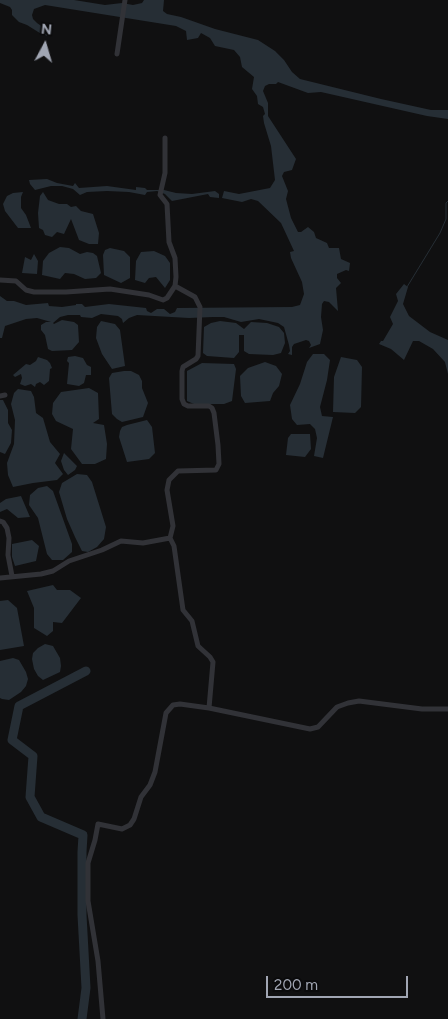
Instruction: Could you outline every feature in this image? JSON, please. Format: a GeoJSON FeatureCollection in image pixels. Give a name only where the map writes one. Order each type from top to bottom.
{"type":"FeatureCollection","features":[{"type":"Feature","properties":{"kind":"street"},"geometry":{"type":"LineString","coordinates":[[117,54],[125,1]]}},
{"type":"Feature","properties":{"kind":"street"},"geometry":{"type":"LineString","coordinates":[[0,280],[16,281],[26,290],[34,292],[110,289],[149,295],[163,300],[167,298],[175,286],[175,258],[169,242],[167,204],[160,195],[165,173],[165,138]]}},
{"type":"Feature","properties":{"kind":"street"},"geometry":{"type":"LineString","coordinates":[[175,286],[195,297],[200,307],[198,356],[183,367],[182,399],[184,404],[188,406],[209,406],[212,408],[215,417],[219,464],[216,470],[212,471],[178,471],[169,480],[167,490],[173,526],[170,538],[174,546],[183,610],[192,621],[198,646],[213,662],[209,708]]}},
{"type":"Feature","properties":{"kind":"street"},"geometry":{"type":"LineString","coordinates":[[0,521],[7,528],[9,538],[8,555],[12,576]]}},
{"type":"Feature","properties":{"kind":"street"},"geometry":{"type":"LineString","coordinates":[[0,578],[53,571],[69,561],[102,550],[121,540],[143,543],[170,538]]}},
{"type":"Feature","properties":{"kind":"street"},"geometry":{"type":"LineString","coordinates":[[103,1019],[98,962],[88,900],[88,863],[98,824],[122,829],[130,825],[134,819],[141,797],[150,785],[155,772],[166,713],[173,705],[180,704],[209,708],[310,728],[318,727],[337,707],[353,702],[371,702],[422,709],[448,709]]}},
{"type":"Feature","properties":{"kind":"shaded area"},"geometry":{"type":"Polygon","coordinates":[[[0,0],[74,0],[105,5],[122,3],[133,5],[142,3],[144,0],[164,0],[163,11],[167,14],[258,40],[275,51],[300,79],[431,110],[448,110],[448,119],[321,92],[308,93],[278,82],[265,86],[263,91],[268,103],[268,116],[296,159],[292,170],[284,172],[282,176],[288,191],[286,199],[291,218],[298,232],[308,227],[314,232],[316,238],[327,243],[329,248],[339,248],[341,259],[350,263],[349,271],[346,270],[337,274],[337,278],[341,283],[336,288],[338,311],[329,302],[324,301],[322,304],[323,330],[320,344],[309,348],[311,345],[306,340],[294,344],[292,355],[288,354],[290,351],[284,327],[278,323],[259,319],[241,322],[224,317],[189,318],[137,315],[123,323],[122,319],[118,316],[101,314],[92,318],[68,315],[60,317],[53,323],[62,320],[74,322],[78,325],[79,342],[72,350],[52,351],[48,349],[41,325],[51,322],[37,318],[26,319],[5,326],[2,338],[0,338],[0,296],[7,301],[26,305],[48,303],[49,306],[62,307],[82,304],[85,307],[109,304],[146,308],[151,313],[157,309],[164,309],[170,314],[175,312],[177,308],[292,307],[300,305],[304,294],[302,282],[291,258],[290,252],[294,251],[281,223],[258,201],[251,199],[242,202],[222,198],[224,191],[239,194],[270,188],[275,180],[271,146],[264,123],[263,116],[265,114],[263,107],[258,104],[257,96],[252,89],[254,77],[242,67],[240,57],[234,50],[215,46],[210,38],[201,33],[198,38],[187,40],[186,31],[176,26],[45,5],[34,9],[32,15],[37,23],[50,32],[49,36],[43,35],[19,22],[12,15],[10,7],[0,3],[0,0]]]}},
{"type":"Feature","properties":{"kind":"shaded area"},"geometry":{"type":"Polygon","coordinates":[[[47,179],[73,186],[75,183],[79,188],[107,186],[136,190],[136,187],[147,190],[164,190],[192,194],[215,191],[219,194],[219,198],[210,197],[208,194],[172,201],[165,194],[157,191],[147,192],[145,195],[107,191],[87,192],[80,195],[73,189],[62,186],[51,186],[35,190],[29,180],[47,179]]]}},
{"type":"Feature","properties":{"kind":"shaded area"},"geometry":{"type":"Polygon","coordinates":[[[23,192],[21,208],[31,228],[18,228],[5,211],[3,204],[7,196],[23,192]]]}},
{"type":"Feature","properties":{"kind":"shaded area"},"geometry":{"type":"Polygon","coordinates":[[[43,192],[48,200],[59,204],[67,204],[71,207],[76,206],[81,211],[93,214],[99,233],[98,244],[89,244],[79,240],[71,219],[64,234],[57,232],[52,237],[45,235],[43,230],[39,228],[38,213],[40,196],[43,192]]]}},
{"type":"Feature","properties":{"kind":"shaded area"},"geometry":{"type":"Polygon","coordinates":[[[60,247],[69,248],[80,254],[93,253],[97,256],[101,273],[96,278],[85,279],[74,274],[65,273],[60,279],[42,275],[43,261],[49,253],[60,247]]]}},
{"type":"Feature","properties":{"kind":"shaded area"},"geometry":{"type":"Polygon","coordinates":[[[110,248],[124,251],[130,257],[130,278],[121,283],[104,275],[103,255],[105,250],[110,248]]]}},
{"type":"Feature","properties":{"kind":"shaded area"},"geometry":{"type":"Polygon","coordinates":[[[154,251],[165,256],[170,263],[170,280],[165,288],[156,277],[149,278],[145,283],[135,280],[136,261],[141,252],[154,251]]]}},
{"type":"Feature","properties":{"kind":"shaded area"},"geometry":{"type":"Polygon","coordinates":[[[34,254],[38,261],[37,274],[22,273],[25,257],[31,260],[34,254]]]}},
{"type":"Feature","properties":{"kind":"shaded area"},"geometry":{"type":"Polygon","coordinates":[[[404,284],[408,287],[403,304],[409,316],[430,332],[448,340],[448,374],[445,362],[433,349],[419,341],[413,341],[404,360],[391,349],[379,344],[383,341],[393,324],[390,317],[398,301],[396,294],[404,284]]]}},
{"type":"Feature","properties":{"kind":"shaded area"},"geometry":{"type":"Polygon","coordinates":[[[101,321],[115,324],[120,330],[125,366],[112,369],[102,354],[96,338],[97,327],[101,321]]]}},
{"type":"Feature","properties":{"kind":"shaded area"},"geometry":{"type":"Polygon","coordinates":[[[220,321],[236,323],[244,329],[251,322],[267,323],[279,327],[284,333],[285,343],[281,353],[273,355],[249,354],[244,351],[244,335],[239,335],[239,352],[234,358],[207,356],[203,353],[204,327],[220,321]]]}},
{"type":"Feature","properties":{"kind":"shaded area"},"geometry":{"type":"Polygon","coordinates":[[[313,354],[324,354],[330,360],[320,407],[322,416],[333,417],[323,458],[314,456],[317,438],[315,429],[310,424],[297,425],[292,419],[290,405],[300,384],[307,362],[313,354]]]}},
{"type":"Feature","properties":{"kind":"shaded area"},"geometry":{"type":"Polygon","coordinates":[[[38,357],[50,363],[52,368],[50,369],[49,381],[44,385],[40,382],[35,387],[31,384],[25,386],[20,384],[21,374],[15,377],[13,375],[26,364],[30,365],[36,361],[38,357]]]}},
{"type":"Feature","properties":{"kind":"shaded area"},"geometry":{"type":"Polygon","coordinates":[[[68,357],[83,358],[87,365],[91,367],[91,375],[86,375],[84,383],[79,386],[67,384],[68,357]]]}},
{"type":"Feature","properties":{"kind":"shaded area"},"geometry":{"type":"Polygon","coordinates":[[[341,357],[357,360],[362,367],[361,407],[355,413],[333,412],[334,377],[341,357]]]}},
{"type":"Feature","properties":{"kind":"shaded area"},"geometry":{"type":"Polygon","coordinates":[[[265,362],[276,366],[282,374],[279,386],[273,393],[270,401],[245,403],[241,396],[240,376],[248,368],[265,362]]]}},
{"type":"Feature","properties":{"kind":"shaded area"},"geometry":{"type":"Polygon","coordinates":[[[202,363],[234,364],[236,369],[232,401],[224,404],[194,404],[187,401],[187,371],[202,363]]]}},
{"type":"Feature","properties":{"kind":"shaded area"},"geometry":{"type":"Polygon","coordinates":[[[131,371],[139,375],[148,403],[143,417],[122,422],[112,414],[109,378],[112,373],[131,371]]]}},
{"type":"Feature","properties":{"kind":"shaded area"},"geometry":{"type":"Polygon","coordinates":[[[89,388],[98,393],[99,419],[93,423],[104,425],[107,444],[106,459],[95,464],[82,464],[71,449],[73,429],[56,421],[52,414],[53,403],[61,392],[89,388]]]}},
{"type":"Feature","properties":{"kind":"shaded area"},"geometry":{"type":"Polygon","coordinates":[[[18,389],[31,391],[34,397],[36,413],[43,418],[50,442],[60,454],[55,463],[63,474],[57,480],[13,487],[8,475],[7,463],[14,444],[15,420],[11,404],[14,393],[18,389]]]}},
{"type":"Feature","properties":{"kind":"shaded area"},"geometry":{"type":"Polygon","coordinates":[[[0,400],[3,400],[8,410],[8,423],[12,430],[11,443],[5,454],[0,452],[0,400]]]}},
{"type":"Feature","properties":{"kind":"shaded area"},"geometry":{"type":"Polygon","coordinates":[[[147,420],[152,427],[155,453],[149,459],[127,462],[119,437],[120,431],[122,427],[147,420]]]}},
{"type":"Feature","properties":{"kind":"shaded area"},"geometry":{"type":"Polygon","coordinates":[[[291,434],[310,434],[311,449],[305,457],[286,455],[288,438],[291,434]]]}},
{"type":"Feature","properties":{"kind":"shaded area"},"geometry":{"type":"Polygon","coordinates":[[[64,453],[77,466],[68,475],[61,461],[64,453]]]}},
{"type":"Feature","properties":{"kind":"shaded area"},"geometry":{"type":"Polygon","coordinates":[[[77,474],[87,475],[92,482],[106,527],[104,539],[97,547],[88,552],[82,551],[75,537],[67,519],[59,492],[62,483],[77,474]]]}},
{"type":"Feature","properties":{"kind":"shaded area"},"geometry":{"type":"Polygon","coordinates":[[[47,486],[53,491],[72,544],[72,552],[63,560],[52,560],[47,554],[38,518],[29,505],[30,495],[38,488],[47,486]]]}},
{"type":"Feature","properties":{"kind":"shaded area"},"geometry":{"type":"Polygon","coordinates":[[[21,496],[30,517],[18,518],[7,509],[0,512],[0,503],[6,499],[21,496]]]}},
{"type":"Feature","properties":{"kind":"shaded area"},"geometry":{"type":"Polygon","coordinates":[[[32,540],[39,546],[36,561],[15,566],[12,557],[12,544],[32,540]]]}},
{"type":"Feature","properties":{"kind":"shaded area"},"geometry":{"type":"Polygon","coordinates":[[[53,585],[57,590],[70,590],[81,598],[62,623],[53,622],[53,631],[47,636],[34,628],[34,608],[27,591],[53,585]]]}},
{"type":"Feature","properties":{"kind":"shaded area"},"geometry":{"type":"Polygon","coordinates":[[[8,600],[17,608],[24,646],[0,650],[0,601],[8,600]]]}},
{"type":"Feature","properties":{"kind":"shaded area"},"geometry":{"type":"Polygon","coordinates":[[[45,644],[53,646],[60,658],[61,666],[60,672],[43,680],[34,669],[32,659],[33,653],[45,644]]]}},
{"type":"Feature","properties":{"kind":"shaded area"},"geometry":{"type":"Polygon","coordinates":[[[13,658],[19,660],[28,679],[26,686],[21,692],[9,700],[2,699],[0,698],[0,661],[13,658]]]}},
{"type":"Feature","properties":{"kind":"waterway"},"geometry":{"type":"LineString","coordinates":[[407,287],[440,233],[446,219],[446,203],[448,201]]}},
{"type":"Feature","properties":{"kind":"waterway"},"geometry":{"type":"LineString","coordinates":[[82,1019],[86,988],[82,915],[83,835],[41,817],[30,797],[33,756],[12,740],[19,706],[86,671]]}}]}
